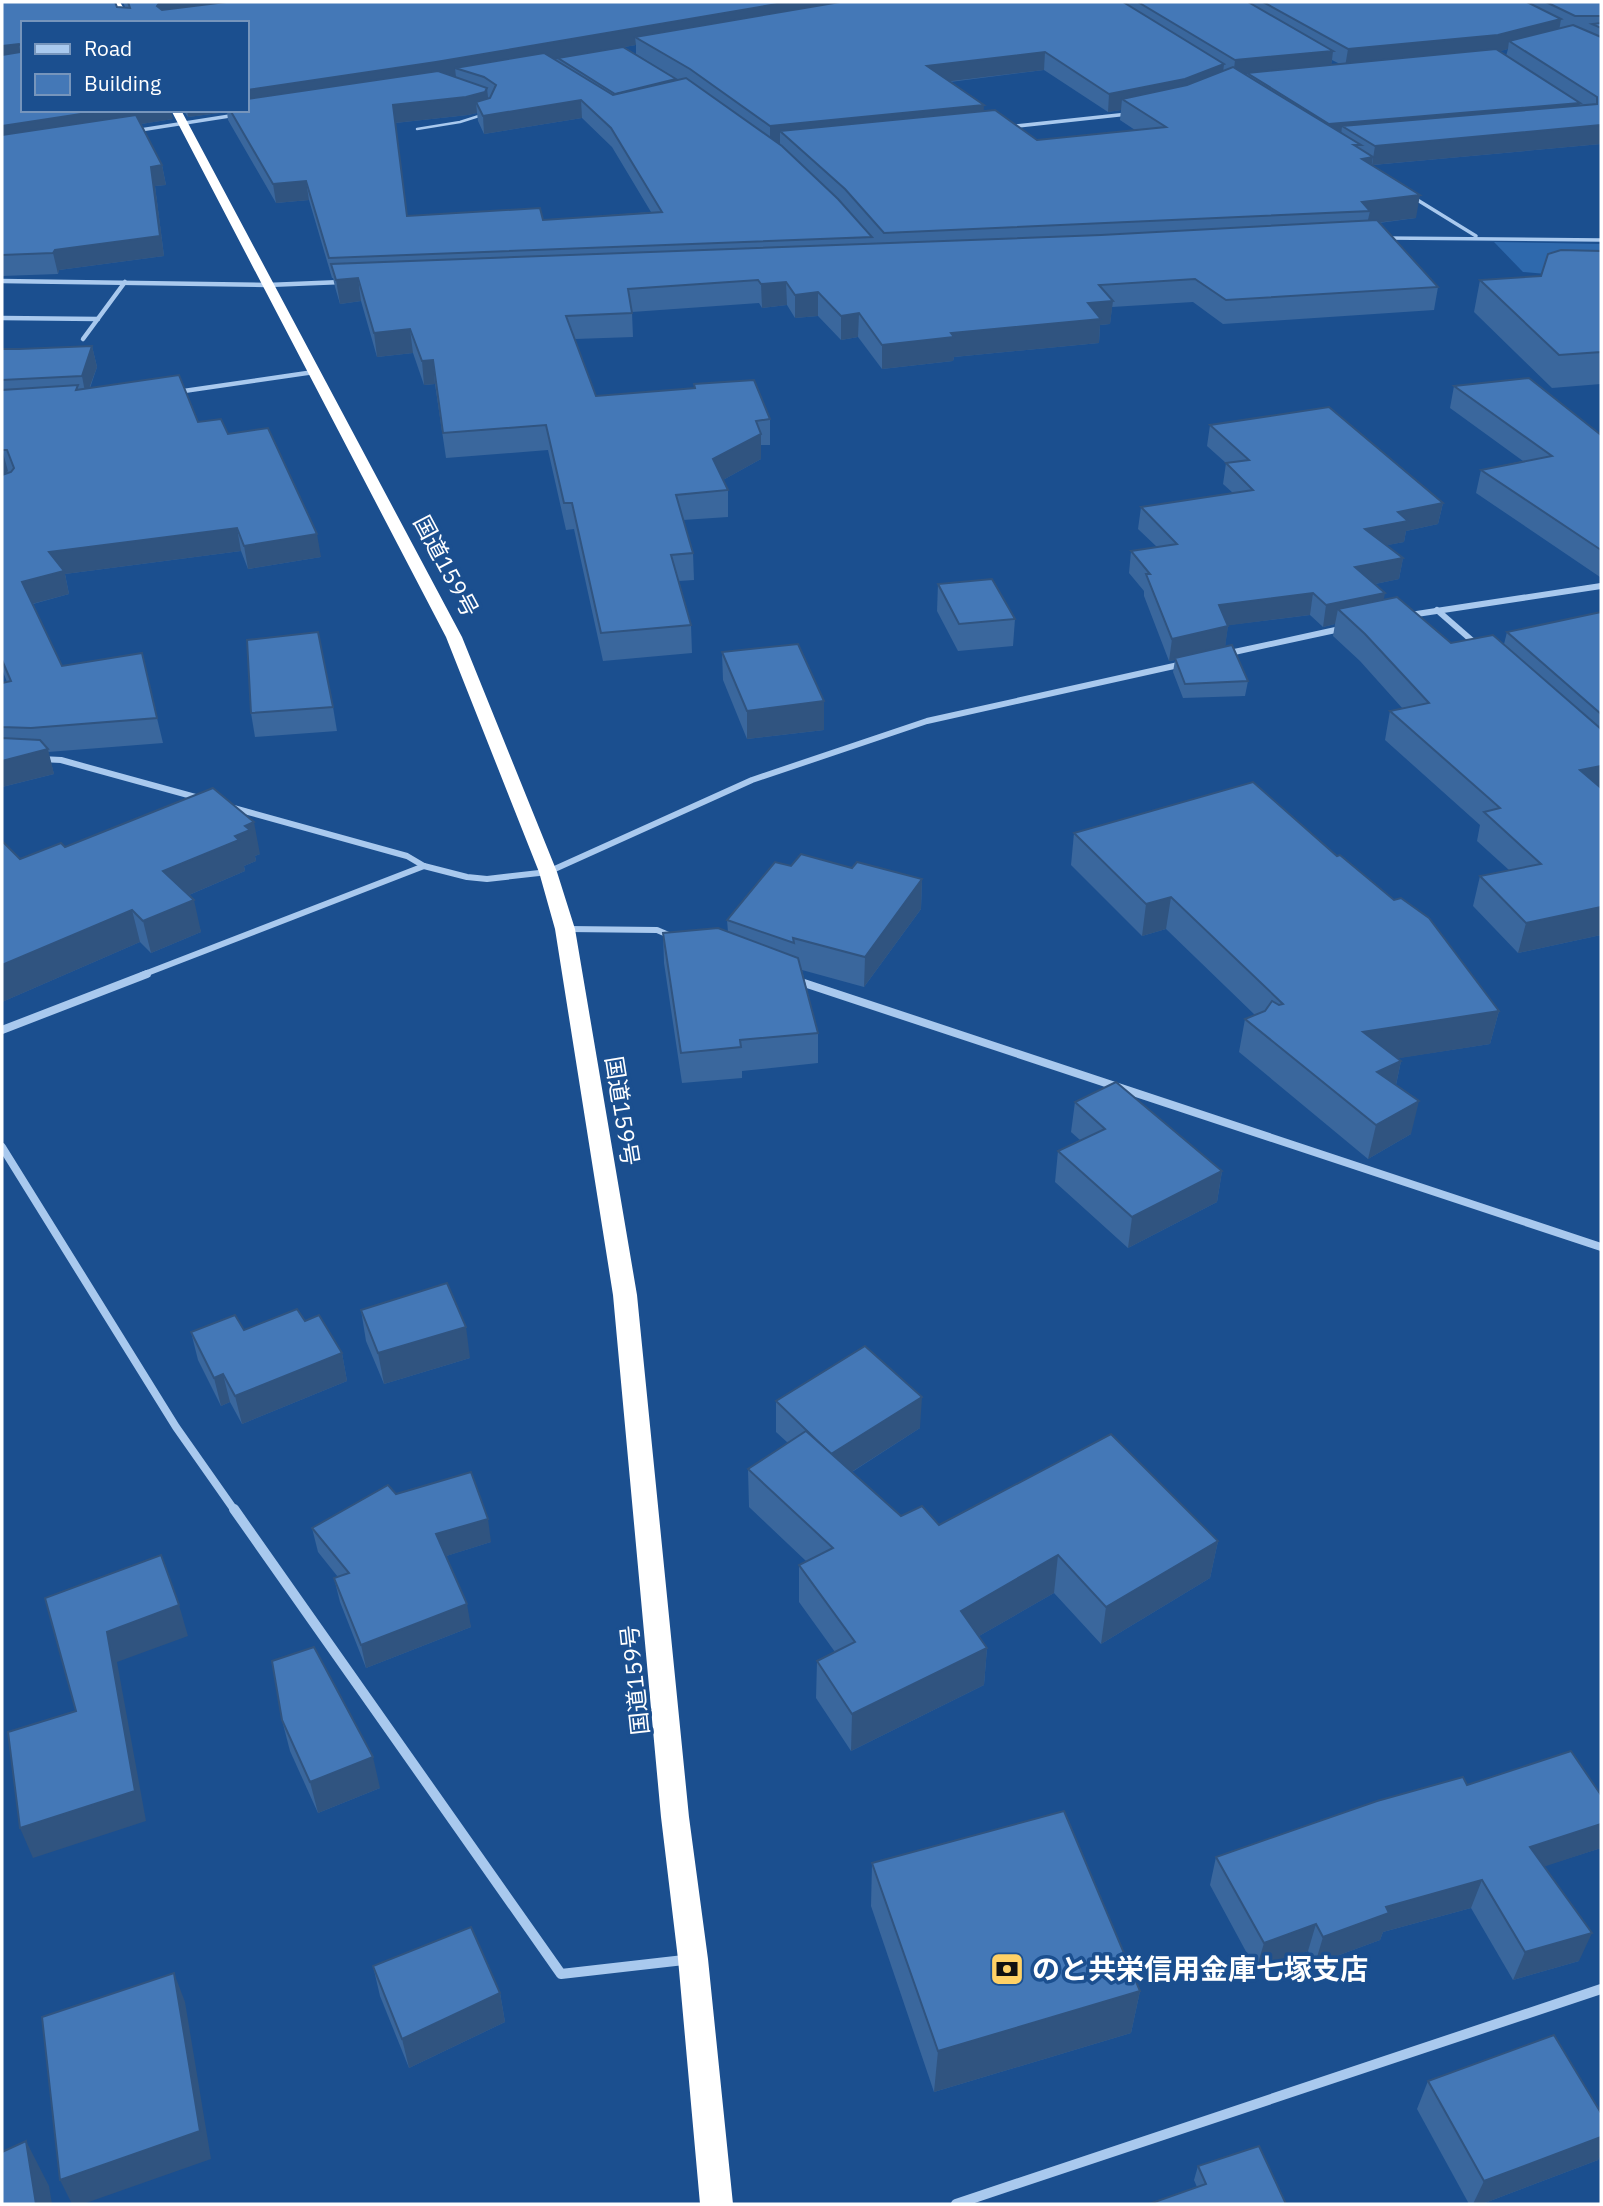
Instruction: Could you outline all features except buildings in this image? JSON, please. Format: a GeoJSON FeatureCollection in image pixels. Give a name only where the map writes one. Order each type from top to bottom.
{"type":"FeatureCollection","features":[{"type":"Feature","properties":{"kind":"highway"},"geometry":{"type":"LineString","coordinates":[[116,2],[127,21]]}},
{"type":"Feature","properties":{"kind":"highway","name":"国道159号"},"geometry":{"type":"LineString","coordinates":[[180,117],[454,637],[548,872],[565,929],[625,1295],[671,1776],[693,1959],[717,2204]]}},
{"type":"Feature","properties":{"kind":"street"},"geometry":{"type":"LineString","coordinates":[[1006,127],[1135,113]]}},
{"type":"Feature","properties":{"kind":"street"},"geometry":{"type":"LineString","coordinates":[[129,131],[180,117],[237,115]]}},
{"type":"Feature","properties":{"kind":"street"},"geometry":{"type":"LineString","coordinates":[[1406,193],[1477,237]]}},
{"type":"Feature","properties":{"kind":"street"},"geometry":{"type":"LineString","coordinates":[[1377,238],[1601,240]]}},
{"type":"Feature","properties":{"kind":"street"},"geometry":{"type":"LineString","coordinates":[[4,280],[268,285],[349,282]]}},
{"type":"Feature","properties":{"kind":"street"},"geometry":{"type":"LineString","coordinates":[[83,339],[125,282]]}},
{"type":"Feature","properties":{"kind":"street"},"geometry":{"type":"LineString","coordinates":[[2,318],[98,319]]}},
{"type":"Feature","properties":{"kind":"street"},"geometry":{"type":"LineString","coordinates":[[174,392],[314,372]]}},
{"type":"Feature","properties":{"kind":"street"},"geometry":{"type":"LineString","coordinates":[[1398,617],[1601,586]]}},
{"type":"Feature","properties":{"kind":"street"},"geometry":{"type":"LineString","coordinates":[[1437,610],[1478,646]]}},
{"type":"Feature","properties":{"kind":"street"},"geometry":{"type":"LineString","coordinates":[[1212,657],[1347,627]]}},
{"type":"Feature","properties":{"kind":"street"},"geometry":{"type":"LineString","coordinates":[[221,804],[407,856],[424,866],[467,877],[487,879],[548,872],[626,839],[751,780],[928,721],[1185,663]]}},
{"type":"Feature","properties":{"kind":"street"},"geometry":{"type":"LineString","coordinates":[[37,758],[61,760],[208,801]]}},
{"type":"Feature","properties":{"kind":"street"},"geometry":{"type":"LineString","coordinates":[[2,1030],[424,866]]}},
{"type":"Feature","properties":{"kind":"street"},"geometry":{"type":"LineString","coordinates":[[565,929],[657,930],[680,939]]}},
{"type":"Feature","properties":{"kind":"street"},"geometry":{"type":"LineString","coordinates":[[788,978],[1601,1247]]}},
{"type":"Feature","properties":{"kind":"street"},"geometry":{"type":"LineString","coordinates":[[2,1147],[176,1427],[561,1974],[693,1959]]}},
{"type":"Feature","properties":{"kind":"street"},"geometry":{"type":"LineString","coordinates":[[956,2204],[1601,1989]]}},
{"type":"Feature","properties":{"kind":"lane"},"geometry":{"type":"LineString","coordinates":[[417,129],[460,122],[489,113]]}},
{"type":"Feature","properties":{"kind":"shaded area"},"geometry":{"type":"Polygon","coordinates":[[[1494,242],[1601,244],[1601,279],[1523,272],[1494,242]]]}},
{"type":"Feature","properties":{"kind":"place","name":"のと共栄信用金庫七塚支店"},"geometry":{"type":"Point","coordinates":[1007,1969]}}]}
